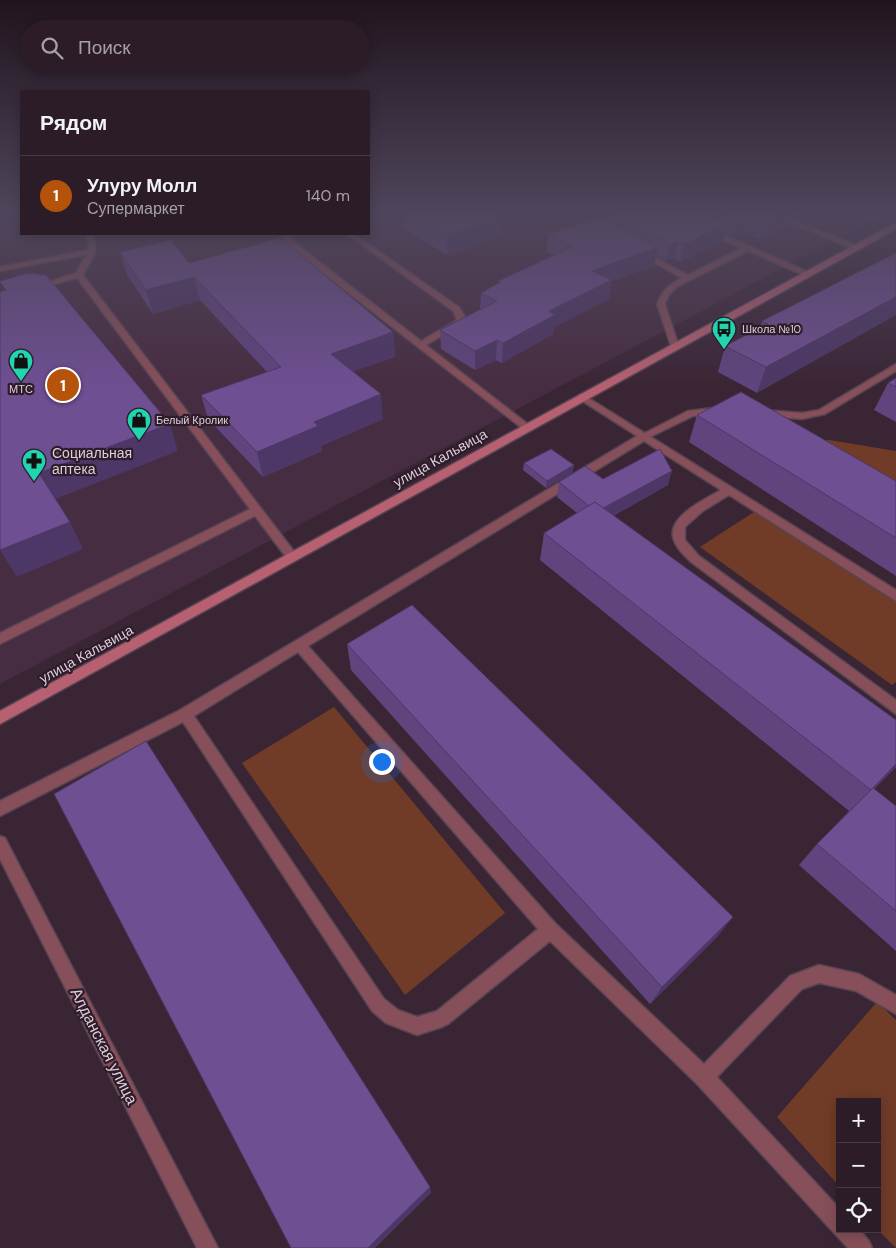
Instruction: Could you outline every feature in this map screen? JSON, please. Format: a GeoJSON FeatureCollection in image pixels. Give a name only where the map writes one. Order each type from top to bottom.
{"type":"FeatureCollection","features":[{"type":"Feature","properties":{"kind":"street"},"geometry":{"type":"LineString","coordinates":[[26,290],[79,275],[82,270]]}},
{"type":"Feature","properties":{"kind":"street"},"geometry":{"type":"LineString","coordinates":[[325,270],[526,427]]}},
{"type":"Feature","properties":{"kind":"street"},"geometry":{"type":"LineString","coordinates":[[401,270],[456,309],[461,316],[461,321],[456,326],[421,344]]}},
{"type":"Feature","properties":{"kind":"street"},"geometry":{"type":"LineString","coordinates":[[674,270],[689,278]]}},
{"type":"Feature","properties":{"kind":"street"},"geometry":{"type":"LineString","coordinates":[[675,347],[660,304],[664,294],[674,285],[704,270]]}},
{"type":"Feature","properties":{"kind":"street"},"geometry":{"type":"LineString","coordinates":[[800,270],[809,274]]}},
{"type":"Feature","properties":{"kind":"street","name":"улица Кальвица"},"geometry":{"type":"LineString","coordinates":[[0,718],[293,558],[526,427],[816,270]]}},
{"type":"Feature","properties":{"kind":"street"},"geometry":{"type":"LineString","coordinates":[[79,275],[293,558]]}},
{"type":"Feature","properties":{"kind":"street"},"geometry":{"type":"LineString","coordinates":[[749,412],[802,416],[822,412],[896,368]]}},
{"type":"Feature","properties":{"kind":"street"},"geometry":{"type":"LineString","coordinates":[[582,397],[896,596]]}},
{"type":"Feature","properties":{"kind":"street"},"geometry":{"type":"LineString","coordinates":[[0,809],[185,714],[644,436],[691,413],[730,410]]}},
{"type":"Feature","properties":{"kind":"street"},"geometry":{"type":"LineString","coordinates":[[730,490],[686,517],[679,525],[677,534],[683,545],[703,564],[896,708]]}},
{"type":"Feature","properties":{"kind":"street"},"geometry":{"type":"LineString","coordinates":[[0,639],[257,510]]}},
{"type":"Feature","properties":{"kind":"street"},"geometry":{"type":"LineString","coordinates":[[299,645],[550,930],[704,1077],[836,1220]]}},
{"type":"Feature","properties":{"kind":"street"},"geometry":{"type":"LineString","coordinates":[[185,714],[378,1005],[392,1017],[417,1026],[442,1018],[550,930]]}},
{"type":"Feature","properties":{"kind":"street","name":"Алданская улица"},"geometry":{"type":"LineString","coordinates":[[0,843],[208,1248]]}},
{"type":"Feature","properties":{"kind":"street"},"geometry":{"type":"LineString","coordinates":[[704,1077],[796,982],[819,974],[859,983],[896,1005]]}},
{"type":"Feature","properties":{"kind":"street"},"geometry":{"type":"LineString","coordinates":[[848,1233],[862,1248]]}},
{"type":"Feature","properties":{"kind":"shaded area"},"geometry":{"type":"Polygon","coordinates":[[[0,270],[778,270],[0,684],[0,270]]]}},
{"type":"Feature","properties":{"kind":"shaded area"},"geometry":{"type":"Polygon","coordinates":[[[829,440],[896,451],[896,498],[797,442],[829,440]]]}},
{"type":"Feature","properties":{"kind":"shaded area"},"geometry":{"type":"Polygon","coordinates":[[[757,510],[896,602],[896,682],[892,685],[700,547],[757,510]]]}},
{"type":"Feature","properties":{"kind":"shaded area"},"geometry":{"type":"Polygon","coordinates":[[[334,707],[505,913],[405,995],[242,763],[334,707]]]}},
{"type":"Feature","properties":{"kind":"shaded area"},"geometry":{"type":"Polygon","coordinates":[[[877,1002],[896,1020],[896,1248],[881,1233],[881,1098],[836,1098],[836,1183],[777,1117],[877,1002]]]}},
{"type":"Feature","properties":{"kind":"building"},"geometry":{"type":"Polygon","coordinates":[[[132,270],[319,270],[393,332],[331,354],[381,394],[314,422],[318,426],[257,452],[201,395],[281,367],[194,277],[146,290],[132,270]]]}},
{"type":"Feature","properties":{"kind":"building"},"geometry":{"type":"Polygon","coordinates":[[[521,270],[594,270],[592,271],[612,280],[549,311],[555,315],[503,343],[497,340],[475,351],[440,330],[497,301],[481,293],[500,282],[498,281],[521,270]]]}},
{"type":"Feature","properties":{"kind":"building"},"geometry":{"type":"Polygon","coordinates":[[[862,270],[896,270],[896,297],[766,367],[725,346],[768,324],[762,321],[862,270]]]}},
{"type":"Feature","properties":{"kind":"building"},"geometry":{"type":"Polygon","coordinates":[[[28,273],[46,275],[170,424],[39,473],[70,522],[0,550],[0,292],[6,290],[0,281],[28,273]]]}},
{"type":"Feature","properties":{"kind":"building"},"geometry":{"type":"Polygon","coordinates":[[[896,378],[896,387],[888,383],[896,378]]]}},
{"type":"Feature","properties":{"kind":"building"},"geometry":{"type":"Polygon","coordinates":[[[741,392],[896,481],[896,538],[697,415],[741,392]]]}},
{"type":"Feature","properties":{"kind":"building"},"geometry":{"type":"Polygon","coordinates":[[[551,449],[574,465],[547,481],[524,463],[551,449]]]}},
{"type":"Feature","properties":{"kind":"building"},"geometry":{"type":"Polygon","coordinates":[[[660,449],[672,471],[603,508],[595,502],[589,506],[559,482],[585,466],[603,479],[660,449]]]}},
{"type":"Feature","properties":{"kind":"building"},"geometry":{"type":"Polygon","coordinates":[[[595,502],[896,720],[896,764],[871,790],[544,533],[595,502]]]}},
{"type":"Feature","properties":{"kind":"building"},"geometry":{"type":"Polygon","coordinates":[[[412,605],[733,917],[662,987],[347,644],[412,605]]]}},
{"type":"Feature","properties":{"kind":"building"},"geometry":{"type":"Polygon","coordinates":[[[146,741],[430,1187],[368,1248],[291,1248],[54,794],[146,741]]]}},
{"type":"Feature","properties":{"kind":"building"},"geometry":{"type":"Polygon","coordinates":[[[873,788],[896,806],[896,911],[817,844],[873,788]]]}},
{"type":"Feature","properties":{"kind":"place","name":"Школа №10"},"geometry":{"type":"Point","coordinates":[724,350]}},
{"type":"Feature","properties":{"kind":"place","name":"МТС"},"geometry":{"type":"Point","coordinates":[21,382]}},
{"type":"Feature","properties":{"kind":"place","name":"Улуру Молл"},"geometry":{"type":"Point","coordinates":[63,385]}},
{"type":"Feature","properties":{"kind":"place","name":"Белый Кролик"},"geometry":{"type":"Point","coordinates":[139,441]}},
{"type":"Feature","properties":{"kind":"place","name":"Социальная аптека"},"geometry":{"type":"Point","coordinates":[34,482]}}]}
